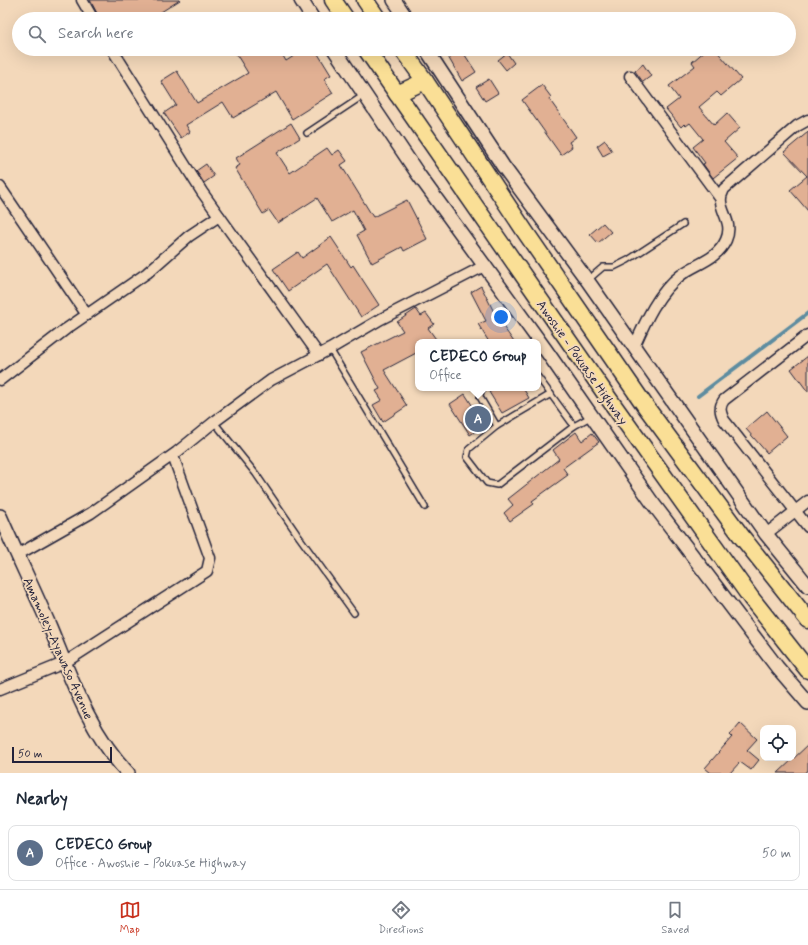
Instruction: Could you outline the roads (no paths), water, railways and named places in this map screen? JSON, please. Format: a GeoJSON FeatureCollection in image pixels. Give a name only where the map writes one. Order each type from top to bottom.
{"type":"FeatureCollection","features":[{"type":"Feature","properties":{"kind":"main road"},"geometry":{"type":"LineString","coordinates":[[333,0],[341,12]]}},
{"type":"Feature","properties":{"kind":"main road"},"geometry":{"type":"LineString","coordinates":[[365,0],[373,12]]}},
{"type":"Feature","properties":{"kind":"main road","name":"Awoshie - Pokuase Highway"},"geometry":{"type":"LineString","coordinates":[[371,56],[608,399],[751,598],[808,670]]}},
{"type":"Feature","properties":{"kind":"main road","name":"Awoshie - Pokuase Highway"},"geometry":{"type":"LineString","coordinates":[[407,56],[526,233],[646,407],[742,537],[808,620]]}},
{"type":"Feature","properties":{"kind":"main road"},"geometry":{"type":"LineString","coordinates":[[397,94],[425,81]]}},
{"type":"Feature","properties":{"kind":"street"},"geometry":{"type":"LineString","coordinates":[[82,0],[89,12]]}},
{"type":"Feature","properties":{"kind":"street"},"geometry":{"type":"LineString","coordinates":[[300,0],[308,12]]}},
{"type":"Feature","properties":{"kind":"street"},"geometry":{"type":"LineString","coordinates":[[394,0],[402,12]]}},
{"type":"Feature","properties":{"kind":"street"},"geometry":{"type":"LineString","coordinates":[[116,56],[160,128],[219,216],[319,355]]}},
{"type":"Feature","properties":{"kind":"street"},"geometry":{"type":"LineString","coordinates":[[339,56],[418,174],[486,265],[534,339]]}},
{"type":"Feature","properties":{"kind":"street"},"geometry":{"type":"LineString","coordinates":[[431,56],[503,166],[587,280],[766,534],[808,586]]}},
{"type":"Feature","properties":{"kind":"street"},"geometry":{"type":"LineString","coordinates":[[630,76],[720,198],[728,221],[726,240],[708,261],[681,275],[665,290],[645,322],[634,347]]}},
{"type":"Feature","properties":{"kind":"street"},"geometry":{"type":"LineString","coordinates":[[720,198],[724,189],[732,181],[797,126],[808,120]]}},
{"type":"Feature","properties":{"kind":"street"},"geometry":{"type":"LineString","coordinates":[[0,187],[87,315]]}},
{"type":"Feature","properties":{"kind":"street"},"geometry":{"type":"LineString","coordinates":[[0,380],[87,315],[147,273],[189,236],[219,216]]}},
{"type":"Feature","properties":{"kind":"street"},"geometry":{"type":"LineString","coordinates":[[17,555],[92,513],[173,456],[214,422],[272,380],[330,349],[380,319],[486,265]]}},
{"type":"Feature","properties":{"kind":"street"},"geometry":{"type":"LineString","coordinates":[[808,335],[724,400],[721,404],[720,412],[724,420],[808,527]]}},
{"type":"Feature","properties":{"kind":"street"},"geometry":{"type":"LineString","coordinates":[[542,351],[592,416],[651,501],[777,668],[808,703]]}},
{"type":"Feature","properties":{"kind":"street"},"geometry":{"type":"LineString","coordinates":[[0,689],[64,663],[207,571],[210,558],[173,456]]}},
{"type":"Feature","properties":{"kind":"street"},"geometry":{"type":"LineString","coordinates":[[766,534],[808,501]]}},
{"type":"Feature","properties":{"kind":"street","name":"Amamoley-Ayawaso Avenue"},"geometry":{"type":"LineString","coordinates":[[0,516],[77,696],[94,727],[118,763],[128,773]]}},
{"type":"Feature","properties":{"kind":"lane"},"geometry":{"type":"LineString","coordinates":[[306,133],[364,94]]}},
{"type":"Feature","properties":{"kind":"lane"},"geometry":{"type":"LineString","coordinates":[[587,280],[603,267],[614,267],[628,260],[684,224]]}},
{"type":"Feature","properties":{"kind":"lane"},"geometry":{"type":"LineString","coordinates":[[330,349],[425,507]]}},
{"type":"Feature","properties":{"kind":"lane"},"geometry":{"type":"LineString","coordinates":[[541,381],[574,426]]}},
{"type":"Feature","properties":{"kind":"lane"},"geometry":{"type":"LineString","coordinates":[[481,391],[480,397],[498,426]]}},
{"type":"Feature","properties":{"kind":"lane"},"geometry":{"type":"LineString","coordinates":[[550,394],[498,426],[469,449],[466,457],[487,483],[497,484],[574,426],[592,416]]}},
{"type":"Feature","properties":{"kind":"lane"},"geometry":{"type":"LineString","coordinates":[[214,422],[256,474],[296,534],[354,613]]}},
{"type":"Feature","properties":{"kind":"waterway"},"geometry":{"type":"LineString","coordinates":[[698,396],[808,313]]}},
{"type":"Feature","properties":{"kind":"place","name":"CEDECO Group"},"geometry":{"type":"Point","coordinates":[478,419]}}]}
